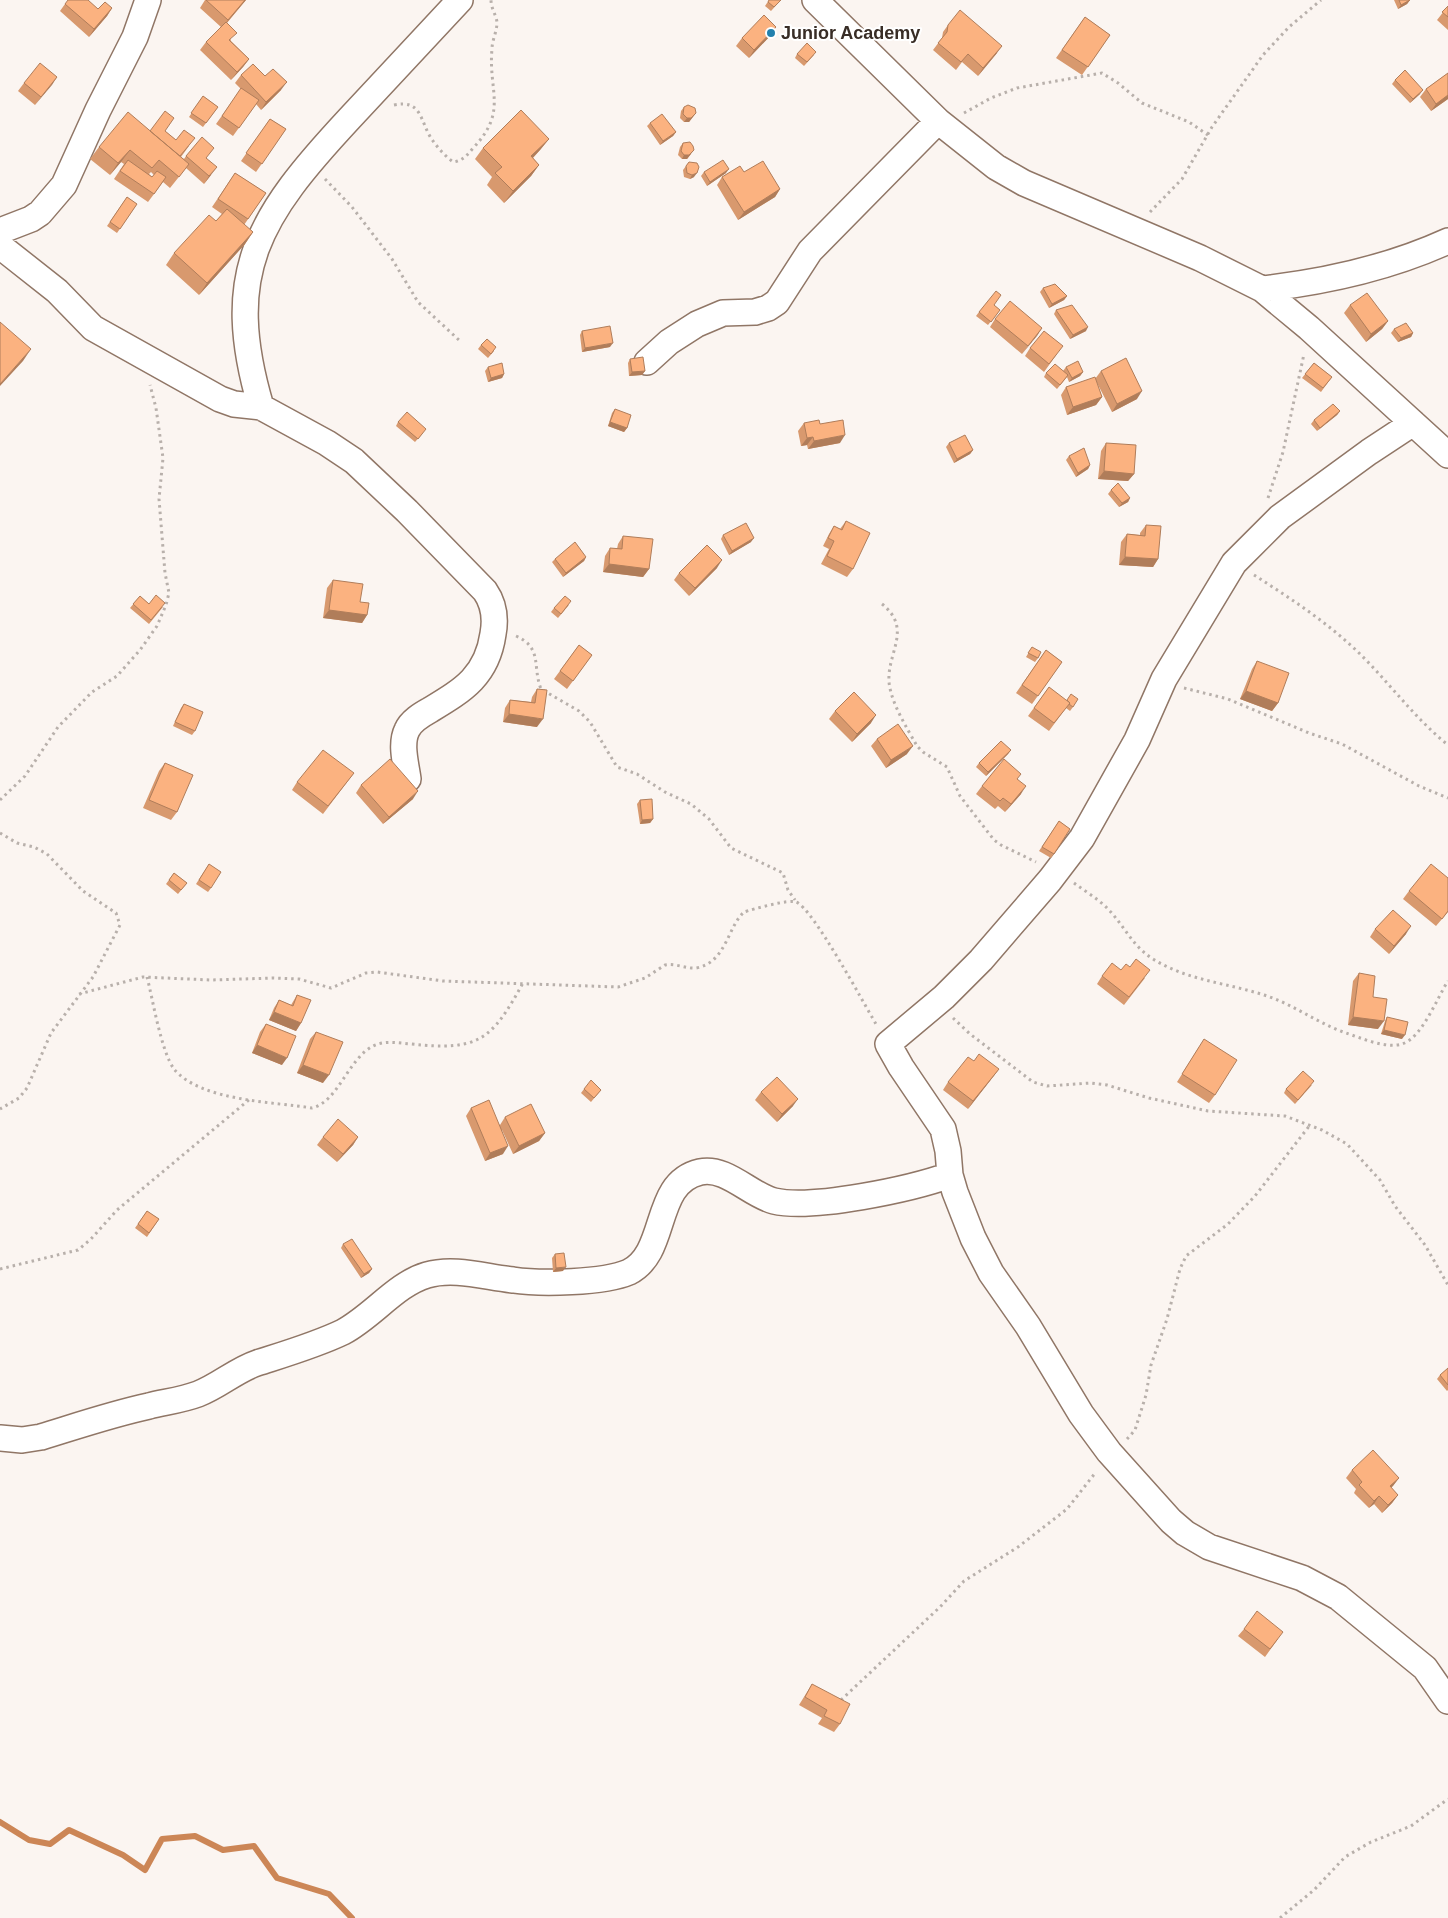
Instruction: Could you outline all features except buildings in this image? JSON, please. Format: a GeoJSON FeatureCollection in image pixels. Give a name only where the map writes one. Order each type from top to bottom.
{"type":"FeatureCollection","features":[{"type":"Feature","properties":{"kind":"street"},"geometry":{"type":"LineString","coordinates":[[0,232],[31,220],[40,213],[64,185],[98,110],[135,37],[148,0]]}},
{"type":"Feature","properties":{"kind":"street"},"geometry":{"type":"LineString","coordinates":[[261,406],[248,357],[244,303],[251,264],[264,229],[281,198],[308,163],[460,0]]}},
{"type":"Feature","properties":{"kind":"street"},"geometry":{"type":"LineString","coordinates":[[814,0],[941,123],[996,167],[1024,183],[1209,262],[1262,289],[1309,328],[1448,455]]}},
{"type":"Feature","properties":{"kind":"street"},"geometry":{"type":"LineString","coordinates":[[647,362],[669,342],[697,324],[723,313],[755,312],[768,308],[777,302],[810,251],[941,123]]}},
{"type":"Feature","properties":{"kind":"street"},"geometry":{"type":"LineString","coordinates":[[1262,289],[1298,285],[1335,276],[1398,259],[1448,241]]}},
{"type":"Feature","properties":{"kind":"street"},"geometry":{"type":"LineString","coordinates":[[0,246],[57,291],[93,328],[220,399],[234,404],[261,406],[327,443],[366,470],[485,591],[493,606],[494,626],[492,645],[472,682],[418,717],[406,730],[404,743],[408,779]]}},
{"type":"Feature","properties":{"kind":"street"},"geometry":{"type":"LineString","coordinates":[[1413,423],[1369,452],[1286,512],[1234,563],[1163,683],[1137,740],[1109,793],[1082,838],[1057,871],[981,960],[937,1003],[888,1044],[900,1067],[943,1130],[948,1151],[950,1175],[973,1238],[991,1273],[1028,1326],[1081,1414],[1109,1452],[1171,1521],[1185,1533],[1209,1547],[1302,1578],[1338,1597],[1425,1668],[1448,1701]]}},
{"type":"Feature","properties":{"kind":"street"},"geometry":{"type":"LineString","coordinates":[[0,1438],[22,1440],[41,1437],[198,1394],[255,1364],[279,1357],[342,1332],[380,1307],[411,1281],[428,1274],[452,1272],[514,1281],[556,1282],[580,1281],[630,1272],[648,1256],[667,1202],[674,1191],[690,1176],[700,1172],[717,1173],[775,1201],[799,1204],[830,1201],[919,1185],[950,1175]]}},
{"type":"Feature","properties":{"kind":"path"},"geometry":{"type":"LineString","coordinates":[[389,106],[404,104],[416,108],[425,121],[430,136],[440,150],[453,162],[463,159],[488,131],[492,123],[494,110],[492,47],[497,29],[497,20],[491,0]]}},
{"type":"Feature","properties":{"kind":"path"},"geometry":{"type":"LineString","coordinates":[[1132,230],[1182,180],[1208,134],[1263,55],[1289,27],[1321,0]]}},
{"type":"Feature","properties":{"kind":"path"},"geometry":{"type":"LineString","coordinates":[[941,123],[991,98],[1017,88],[1102,73],[1118,83],[1142,103],[1189,122],[1208,134]]}},
{"type":"Feature","properties":{"kind":"path"},"geometry":{"type":"LineString","coordinates":[[308,163],[352,207],[392,259],[418,302],[460,341]]}},
{"type":"Feature","properties":{"kind":"path"},"geometry":{"type":"LineString","coordinates":[[1259,537],[1264,506],[1283,452],[1309,328]]}},
{"type":"Feature","properties":{"kind":"path"},"geometry":{"type":"LineString","coordinates":[[0,800],[25,776],[58,727],[92,692],[117,676],[140,650],[157,626],[166,605],[169,593],[165,573],[159,499],[163,458],[156,408],[142,355]]}},
{"type":"Feature","properties":{"kind":"path"},"geometry":{"type":"LineString","coordinates":[[1234,563],[1292,600],[1328,626],[1365,659],[1425,726],[1448,745]]}},
{"type":"Feature","properties":{"kind":"path"},"geometry":{"type":"LineString","coordinates":[[882,604],[894,616],[897,627],[897,644],[889,681],[891,691],[917,746],[947,767],[960,796],[994,840],[1010,850],[1057,871],[1107,908],[1136,946],[1154,960],[1197,977],[1285,1002],[1319,1022],[1370,1040],[1394,1045],[1402,1044],[1409,1040],[1429,1016],[1448,981]]}},
{"type":"Feature","properties":{"kind":"path"},"geometry":{"type":"LineString","coordinates":[[494,626],[525,641],[532,648],[541,689],[580,711],[590,722],[614,765],[637,774],[665,792],[691,804],[709,819],[731,848],[783,873],[788,890],[795,901],[808,911],[818,924],[888,1044]]}},
{"type":"Feature","properties":{"kind":"path"},"geometry":{"type":"LineString","coordinates":[[1163,683],[1228,699],[1308,733],[1342,744],[1418,786],[1448,798]]}},
{"type":"Feature","properties":{"kind":"path"},"geometry":{"type":"LineString","coordinates":[[0,833],[17,843],[34,847],[47,854],[76,885],[116,913],[120,920],[120,929],[93,977],[51,1033],[27,1088],[19,1098],[0,1109]]}},
{"type":"Feature","properties":{"kind":"path"},"geometry":{"type":"LineString","coordinates":[[79,994],[147,977],[189,980],[299,979],[331,988],[366,973],[377,972],[443,981],[618,988],[646,978],[665,965],[691,968],[702,966],[720,952],[744,912],[789,900],[795,901]]}},
{"type":"Feature","properties":{"kind":"path"},"geometry":{"type":"LineString","coordinates":[[147,977],[166,1050],[173,1068],[181,1076],[202,1088],[220,1094],[312,1108],[320,1106],[340,1084],[355,1061],[373,1046],[387,1042],[423,1045],[460,1045],[478,1041],[490,1033],[504,1019],[523,983]]}},
{"type":"Feature","properties":{"kind":"path"},"geometry":{"type":"LineString","coordinates":[[937,1003],[970,1034],[1033,1082],[1047,1086],[1091,1083],[1107,1085],[1148,1098],[1208,1111],[1285,1116],[1310,1125],[1347,1144],[1365,1163],[1425,1245],[1448,1285]]}},
{"type":"Feature","properties":{"kind":"path"},"geometry":{"type":"LineString","coordinates":[[0,1269],[78,1250],[91,1239],[117,1210],[250,1099]]}},
{"type":"Feature","properties":{"kind":"path"},"geometry":{"type":"LineString","coordinates":[[841,1700],[940,1607],[964,1581],[1018,1547],[1067,1509],[1102,1466],[1109,1452],[1131,1436],[1135,1430],[1146,1396],[1151,1365],[1167,1319],[1180,1269],[1186,1256],[1228,1224],[1255,1196],[1310,1125]]}},
{"type":"Feature","properties":{"kind":"path"},"geometry":{"type":"LineString","coordinates":[[1280,1918],[1314,1890],[1344,1857],[1371,1842],[1411,1826],[1448,1799]]}},
{"type":"Feature","properties":{"kind":"waterway"},"geometry":{"type":"LineString","coordinates":[[0,1822],[29,1840],[50,1844],[69,1830],[123,1855],[145,1870],[162,1839],[195,1836],[223,1850],[254,1846],[277,1878],[329,1894],[352,1918]]}},
{"type":"Feature","properties":{"kind":"place","name":"Junior Academy"},"geometry":{"type":"Point","coordinates":[771,33]}}]}
